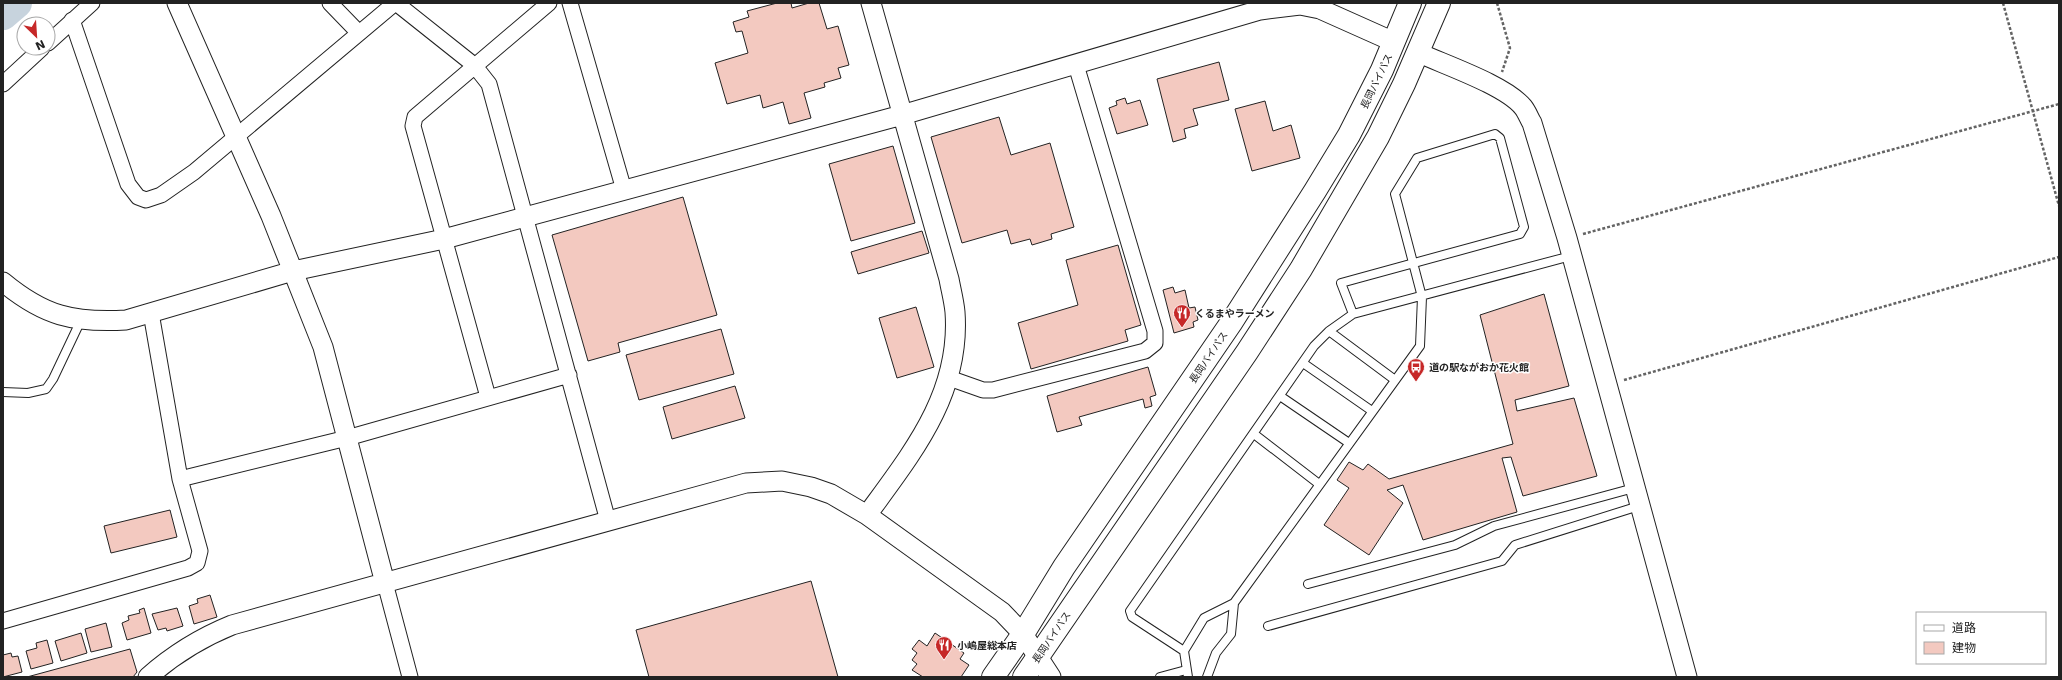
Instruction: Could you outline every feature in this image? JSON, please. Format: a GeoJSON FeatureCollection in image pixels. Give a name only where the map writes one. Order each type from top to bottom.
{"type":"FeatureCollection","features":[{"type":"Feature","properties":{"kind":"highway","name":"長岡バイパス"},"geometry":{"type":"LineString","coordinates":[[993,677],[1023,634],[1064,567],[1231,323],[1315,191],[1349,135],[1394,42],[1410,3]]}},
{"type":"Feature","properties":{"kind":"highway","name":"長岡バイパス"},"geometry":{"type":"LineString","coordinates":[[1024,677],[1247,352],[1301,269],[1378,137],[1404,84],[1439,3]]}},
{"type":"Feature","properties":{"kind":"street"},"geometry":{"type":"LineString","coordinates":[[56,35],[92,3]]}},
{"type":"Feature","properties":{"kind":"street"},"geometry":{"type":"LineString","coordinates":[[177,3],[293,271],[323,347],[410,677]]}},
{"type":"Feature","properties":{"kind":"street"},"geometry":{"type":"LineString","coordinates":[[330,3],[359,34]]}},
{"type":"Feature","properties":{"kind":"street"},"geometry":{"type":"LineString","coordinates":[[72,20],[128,184],[138,197],[146,200],[155,198],[171,189],[236,137],[396,3],[474,65],[489,84],[608,521]]}},
{"type":"Feature","properties":{"kind":"street"},"geometry":{"type":"LineString","coordinates":[[488,397],[413,126],[415,117],[474,65],[549,3]]}},
{"type":"Feature","properties":{"kind":"street"},"geometry":{"type":"LineString","coordinates":[[570,3],[624,190]]}},
{"type":"Feature","properties":{"kind":"street"},"geometry":{"type":"LineString","coordinates":[[867,515],[924,434],[938,408],[949,378],[954,342],[954,320],[950,286],[871,3]]}},
{"type":"Feature","properties":{"kind":"street"},"geometry":{"type":"LineString","coordinates":[[3,282],[33,304],[63,317],[82,320],[126,320],[293,271],[444,239],[902,115],[1260,10],[1300,5],[1320,9],[1495,87],[1513,98],[1523,108],[1532,123],[1567,238],[1634,488],[1687,677]]}},
{"type":"Feature","properties":{"kind":"street"},"geometry":{"type":"LineString","coordinates":[[3,84],[33,56]]}},
{"type":"Feature","properties":{"kind":"street"},"geometry":{"type":"LineString","coordinates":[[949,378],[983,390],[993,390],[1145,351],[1155,343],[1155,331],[1076,65]]}},
{"type":"Feature","properties":{"kind":"street"},"geometry":{"type":"LineString","coordinates":[[3,621],[188,568],[197,562],[200,551],[180,479],[151,313]]}},
{"type":"Feature","properties":{"kind":"street"},"geometry":{"type":"LineString","coordinates":[[180,479],[347,438],[569,375]]}},
{"type":"Feature","properties":{"kind":"street"},"geometry":{"type":"LineString","coordinates":[[148,677],[175,654],[204,637],[225,628],[746,483],[782,480],[831,494],[867,515],[1002,612],[1023,634],[1051,677]]}},
{"type":"Feature","properties":{"kind":"lane"},"geometry":{"type":"LineString","coordinates":[[1160,677],[1187,674],[1184,651],[1204,618],[1234,603],[1349,442],[1420,346],[1422,297],[1414,264],[1395,194],[1417,158],[1495,134],[1500,138],[1524,227],[1520,234],[1414,264],[1341,283],[1353,314]]}},
{"type":"Feature","properties":{"kind":"lane"},"geometry":{"type":"LineString","coordinates":[[1184,651],[1132,617],[1130,611],[1314,346],[1329,331],[1353,314],[1422,297],[1572,256]]}},
{"type":"Feature","properties":{"kind":"lane"},"geometry":{"type":"LineString","coordinates":[[3,392],[28,393],[46,389],[53,379],[82,320]]}},
{"type":"Feature","properties":{"kind":"lane"},"geometry":{"type":"LineString","coordinates":[[1329,331],[1395,380]]}},
{"type":"Feature","properties":{"kind":"lane"},"geometry":{"type":"LineString","coordinates":[[1303,363],[1372,411]]}},
{"type":"Feature","properties":{"kind":"lane"},"geometry":{"type":"LineString","coordinates":[[1280,396],[1349,442]]}},
{"type":"Feature","properties":{"kind":"lane"},"geometry":{"type":"LineString","coordinates":[[1254,434],[1320,484]]}},
{"type":"Feature","properties":{"kind":"lane"},"geometry":{"type":"LineString","coordinates":[[1308,584],[1455,545],[1494,526],[1634,488]]}},
{"type":"Feature","properties":{"kind":"lane"},"geometry":{"type":"LineString","coordinates":[[1268,626],[1502,561],[1515,544],[1639,506]]}},
{"type":"Feature","properties":{"kind":"lane"},"geometry":{"type":"LineString","coordinates":[[1207,677],[1216,653],[1231,634],[1234,603]]}},
{"type":"Feature","properties":{"kind":"path"},"geometry":{"type":"LineString","coordinates":[[1495,87],[1508,57],[1510,48],[1498,3]]}},
{"type":"Feature","properties":{"kind":"path"},"geometry":{"type":"LineString","coordinates":[[2003,3],[2059,206]]}},
{"type":"Feature","properties":{"kind":"path"},"geometry":{"type":"LineString","coordinates":[[1567,238],[2059,104]]}},
{"type":"Feature","properties":{"kind":"path"},"geometry":{"type":"LineString","coordinates":[[1606,385],[2059,258]]}},
{"type":"Feature","properties":{"kind":"building"},"geometry":{"type":"Polygon","coordinates":[[[777,3],[791,3],[792,8],[809,3],[819,3],[827,29],[838,26],[849,65],[838,68],[841,78],[824,83],[825,87],[804,93],[811,118],[789,124],[783,102],[763,108],[760,95],[727,104],[715,63],[748,53],[742,31],[736,32],[733,22],[749,17],[747,11],[777,3]]]}},
{"type":"Feature","properties":{"kind":"building"},"geometry":{"type":"Polygon","coordinates":[[[1219,62],[1229,100],[1193,109],[1198,125],[1184,129],[1186,138],[1173,142],[1157,79],[1219,62]]]}},
{"type":"Feature","properties":{"kind":"building"},"geometry":{"type":"Polygon","coordinates":[[[1125,98],[1127,104],[1140,100],[1148,125],[1117,134],[1109,108],[1117,105],[1116,101],[1125,98]]]}},
{"type":"Feature","properties":{"kind":"building"},"geometry":{"type":"Polygon","coordinates":[[[1265,101],[1273,131],[1291,125],[1300,158],[1252,171],[1235,109],[1265,101]]]}},
{"type":"Feature","properties":{"kind":"building"},"geometry":{"type":"Polygon","coordinates":[[[999,117],[1011,155],[1050,143],[1074,227],[1051,234],[1052,239],[1032,245],[1030,239],[1011,244],[1007,230],[962,243],[931,137],[999,117]]]}},
{"type":"Feature","properties":{"kind":"building"},"geometry":{"type":"Polygon","coordinates":[[[893,146],[915,223],[851,241],[829,164],[893,146]]]}},
{"type":"Feature","properties":{"kind":"building"},"geometry":{"type":"Polygon","coordinates":[[[683,197],[717,315],[618,343],[620,352],[588,361],[552,235],[683,197]]]}},
{"type":"Feature","properties":{"kind":"building"},"geometry":{"type":"Polygon","coordinates":[[[922,231],[929,253],[858,274],[851,252],[922,231]]]}},
{"type":"Feature","properties":{"kind":"building"},"geometry":{"type":"Polygon","coordinates":[[[1118,245],[1141,325],[1125,330],[1128,341],[1031,369],[1018,323],[1078,305],[1066,260],[1118,245]]]}},
{"type":"Feature","properties":{"kind":"building"},"geometry":{"type":"Polygon","coordinates":[[[1173,287],[1175,293],[1185,290],[1189,308],[1195,307],[1198,320],[1193,322],[1194,327],[1174,333],[1163,290],[1173,287]]]}},
{"type":"Feature","properties":{"kind":"building"},"geometry":{"type":"Polygon","coordinates":[[[1544,294],[1569,386],[1515,400],[1517,411],[1574,398],[1597,476],[1523,496],[1511,457],[1502,458],[1517,512],[1423,540],[1403,485],[1387,490],[1403,503],[1369,555],[1324,525],[1349,488],[1337,480],[1349,462],[1363,470],[1368,464],[1389,479],[1513,444],[1480,315],[1544,294]]]}},
{"type":"Feature","properties":{"kind":"building"},"geometry":{"type":"Polygon","coordinates":[[[916,307],[934,367],[897,378],[879,318],[916,307]]]}},
{"type":"Feature","properties":{"kind":"building"},"geometry":{"type":"Polygon","coordinates":[[[721,329],[734,374],[639,400],[626,355],[721,329]]]}},
{"type":"Feature","properties":{"kind":"building"},"geometry":{"type":"Polygon","coordinates":[[[1148,367],[1156,395],[1150,397],[1152,406],[1145,408],[1143,399],[1079,417],[1082,425],[1057,432],[1047,396],[1148,367]]]}},
{"type":"Feature","properties":{"kind":"building"},"geometry":{"type":"Polygon","coordinates":[[[735,386],[745,418],[672,439],[663,407],[735,386]]]}},
{"type":"Feature","properties":{"kind":"building"},"geometry":{"type":"Polygon","coordinates":[[[170,510],[177,537],[111,553],[104,526],[170,510]]]}},
{"type":"Feature","properties":{"kind":"building"},"geometry":{"type":"Polygon","coordinates":[[[811,581],[838,677],[649,677],[636,630],[811,581]]]}},
{"type":"Feature","properties":{"kind":"building"},"geometry":{"type":"Polygon","coordinates":[[[210,595],[217,617],[194,624],[189,606],[198,603],[197,599],[210,595]]]}},
{"type":"Feature","properties":{"kind":"building"},"geometry":{"type":"Polygon","coordinates":[[[144,608],[151,633],[127,640],[122,623],[129,620],[128,616],[140,613],[139,610],[144,608]]]}},
{"type":"Feature","properties":{"kind":"building"},"geometry":{"type":"Polygon","coordinates":[[[177,608],[183,626],[167,631],[166,628],[158,630],[152,614],[177,608]]]}},
{"type":"Feature","properties":{"kind":"building"},"geometry":{"type":"Polygon","coordinates":[[[106,623],[112,647],[91,652],[85,629],[106,623]]]}},
{"type":"Feature","properties":{"kind":"building"},"geometry":{"type":"Polygon","coordinates":[[[81,633],[87,653],[61,661],[55,641],[81,633]]]}},
{"type":"Feature","properties":{"kind":"building"},"geometry":{"type":"Polygon","coordinates":[[[935,633],[964,653],[960,659],[969,665],[961,677],[923,677],[912,670],[917,664],[912,660],[917,653],[912,649],[919,640],[927,646],[935,633]]]}},
{"type":"Feature","properties":{"kind":"building"},"geometry":{"type":"Polygon","coordinates":[[[47,640],[53,663],[31,669],[26,651],[37,648],[36,643],[47,640]]]}},
{"type":"Feature","properties":{"kind":"building"},"geometry":{"type":"Polygon","coordinates":[[[130,649],[137,672],[133,677],[27,677],[130,649]]]}},
{"type":"Feature","properties":{"kind":"building"},"geometry":{"type":"Polygon","coordinates":[[[11,653],[12,657],[18,656],[22,672],[3,677],[3,655],[11,653]]]}},
{"type":"Feature","properties":{"kind":"waterway"},"geometry":{"type":"LineString","coordinates":[[3,15],[17,3]]}},
{"type":"Feature","properties":{"kind":"place","name":"くるまやラーメン"},"geometry":{"type":"Point","coordinates":[1182,328]}},
{"type":"Feature","properties":{"kind":"place","name":"道の駅ながおか花火館"},"geometry":{"type":"Point","coordinates":[1416,382]}},
{"type":"Feature","properties":{"kind":"place","name":"小嶋屋総本店"},"geometry":{"type":"Point","coordinates":[944,660]}}]}
